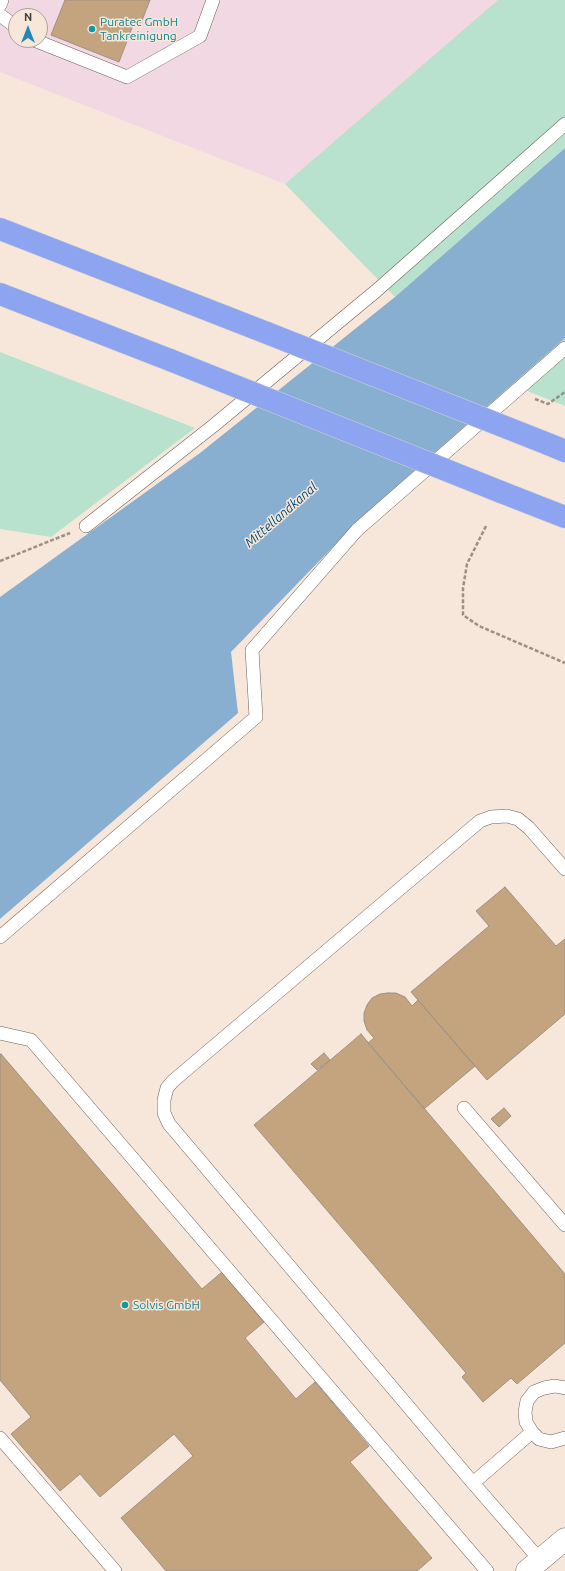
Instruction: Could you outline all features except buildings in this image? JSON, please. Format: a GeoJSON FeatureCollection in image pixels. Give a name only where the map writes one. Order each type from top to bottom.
{"type":"FeatureCollection","features":[{"type":"Feature","properties":{"kind":"highway"},"geometry":{"type":"LineString","coordinates":[[0,229],[557,447]]}},
{"type":"Feature","properties":{"kind":"highway"},"geometry":{"type":"LineString","coordinates":[[0,294],[565,517]]}},
{"type":"Feature","properties":{"kind":"street"},"geometry":{"type":"LineString","coordinates":[[534,1566],[565,1539]]}},
{"type":"Feature","properties":{"kind":"lane"},"geometry":{"type":"LineString","coordinates":[[0,5],[2,0]]}},
{"type":"Feature","properties":{"kind":"lane"},"geometry":{"type":"LineString","coordinates":[[48,46],[127,77],[200,36],[213,0]]}},
{"type":"Feature","properties":{"kind":"lane"},"geometry":{"type":"LineString","coordinates":[[86,526],[212,426],[376,291],[565,124]]}},
{"type":"Feature","properties":{"kind":"lane"},"geometry":{"type":"LineString","coordinates":[[0,937],[256,717],[252,650],[357,530],[565,348]]}},
{"type":"Feature","properties":{"kind":"lane"},"geometry":{"type":"LineString","coordinates":[[534,1566],[473,1483],[169,1124],[164,1112],[164,1100],[167,1088],[173,1082],[480,821],[491,817],[507,816],[518,819],[529,828],[565,869]]}},
{"type":"Feature","properties":{"kind":"lane"},"geometry":{"type":"LineString","coordinates":[[0,1033],[31,1040],[487,1571]]}},
{"type":"Feature","properties":{"kind":"lane"},"geometry":{"type":"LineString","coordinates":[[464,1108],[565,1225]]}},
{"type":"Feature","properties":{"kind":"lane"},"geometry":{"type":"LineString","coordinates":[[565,1388],[555,1386],[534,1392],[527,1401],[525,1412],[526,1422],[532,1432],[539,1439],[551,1442],[565,1438]]}},
{"type":"Feature","properties":{"kind":"lane"},"geometry":{"type":"LineString","coordinates":[[473,1483],[532,1432]]}},
{"type":"Feature","properties":{"kind":"lane"},"geometry":{"type":"LineString","coordinates":[[0,1438],[115,1571]]}},
{"type":"Feature","properties":{"kind":"path"},"geometry":{"type":"LineString","coordinates":[[548,404],[565,392]]}},
{"type":"Feature","properties":{"kind":"path"},"geometry":{"type":"LineString","coordinates":[[0,561],[86,526]]}},
{"type":"Feature","properties":{"kind":"path"},"geometry":{"type":"LineString","coordinates":[[486,526],[467,564],[462,588],[463,615],[480,626],[565,663]]}},
{"type":"Feature","properties":{"kind":"shaded area"},"geometry":{"type":"Polygon","coordinates":[[[0,0],[507,0],[285,184],[0,72],[0,0]]]}},
{"type":"Feature","properties":{"kind":"green space"},"geometry":{"type":"Polygon","coordinates":[[[498,0],[565,0],[565,148],[395,297],[285,184],[498,0]]]}},
{"type":"Feature","properties":{"kind":"green space"},"geometry":{"type":"Polygon","coordinates":[[[565,338],[565,406],[512,385],[556,346],[565,338]]]}},
{"type":"Feature","properties":{"kind":"green space"},"geometry":{"type":"Polygon","coordinates":[[[0,352],[195,428],[51,537],[0,529],[0,352]]]}},
{"type":"Feature","properties":{"kind":"water","name":"Mittellandkanal"},"geometry":{"type":"Polygon","coordinates":[[[565,148],[565,338],[364,515],[231,652],[238,713],[0,919],[0,597],[200,453],[395,297],[565,148]]]}},
{"type":"Feature","properties":{"kind":"place","name":"Puratec GmbH Tankreinigung"},"geometry":{"type":"Point","coordinates":[92,29]}},
{"type":"Feature","properties":{"kind":"place","name":"Solvis GmbH"},"geometry":{"type":"Point","coordinates":[125,1305]}}]}
